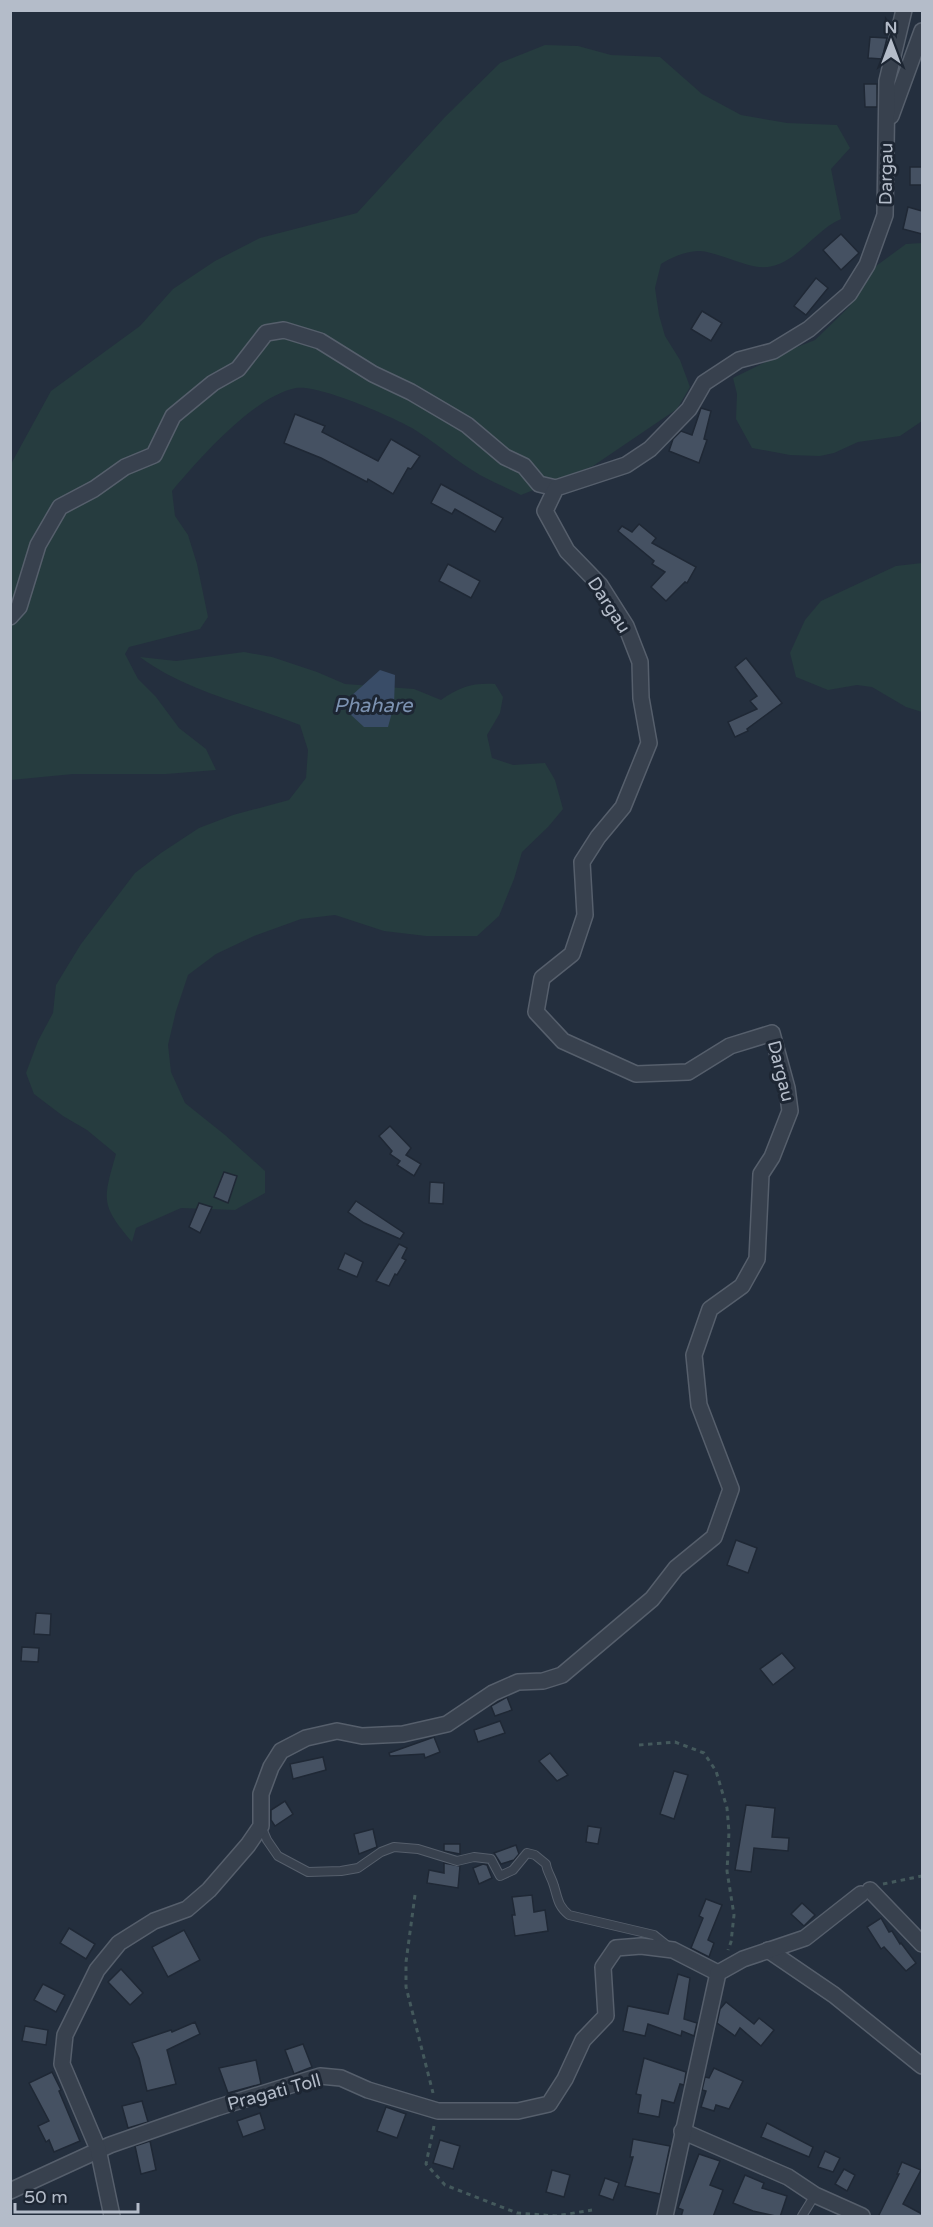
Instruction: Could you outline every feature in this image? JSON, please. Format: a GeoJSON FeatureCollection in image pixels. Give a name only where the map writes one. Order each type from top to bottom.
{"type":"FeatureCollection","features":[{"type":"Feature","properties":{"kind":"street","name":"Dargau"},"geometry":{"type":"LineString","coordinates":[[261,1826],[261,1794],[271,1767],[281,1751],[306,1738],[337,1731],[362,1736],[403,1734],[447,1724],[493,1693],[518,1682],[543,1681],[562,1675],[652,1599],[676,1568],[714,1537],[731,1489],[699,1405],[694,1355],[710,1309],[742,1286],[757,1259],[761,1174],[772,1157],[790,1111],[787,1088],[772,1033],[730,1046],[688,1072],[636,1074],[564,1041],[536,1012],[542,978],[572,954],[585,915],[582,862],[598,837],[623,807],[649,743],[640,698],[640,662],[626,626],[600,585],[567,551],[545,511],[556,488],[626,465],[650,449],[689,409],[704,383],[739,360],[773,351],[809,328],[849,294],[867,266],[885,215],[887,81],[904,10]]}},
{"type":"Feature","properties":{"kind":"street"},"geometry":{"type":"LineString","coordinates":[[886,130],[922,31]]}},
{"type":"Feature","properties":{"kind":"street"},"geometry":{"type":"LineString","coordinates":[[10,617],[19,607],[38,545],[60,507],[94,489],[125,467],[154,455],[173,416],[213,383],[238,369],[266,333],[284,330],[321,341],[353,363],[411,392],[467,425],[505,457],[524,466],[539,484],[556,488]]}},
{"type":"Feature","properties":{"kind":"street"},"geometry":{"type":"LineString","coordinates":[[112,2217],[98,2149],[62,2064],[65,2035],[97,1970],[119,1942],[154,1921],[188,1909],[202,1897],[248,1845],[261,1826]]}},
{"type":"Feature","properties":{"kind":"street"},"geometry":{"type":"LineString","coordinates":[[665,2217],[718,1973],[744,1959],[805,1938],[866,1892],[922,1944]]}},
{"type":"Feature","properties":{"kind":"street","name":"Pragati Toll"},"geometry":{"type":"LineString","coordinates":[[10,2191],[98,2149],[216,2108],[320,2076],[341,2078],[368,2091],[438,2111],[518,2111],[549,2104],[565,2079],[583,2040],[606,2016],[603,1967],[616,1948],[640,1946],[673,1950]]}},
{"type":"Feature","properties":{"kind":"street"},"geometry":{"type":"LineString","coordinates":[[673,1950],[718,1973]]}},
{"type":"Feature","properties":{"kind":"street"},"geometry":{"type":"LineString","coordinates":[[768,1950],[834,1995],[922,2066]]}},
{"type":"Feature","properties":{"kind":"street"},"geometry":{"type":"LineString","coordinates":[[682,2131],[788,2177],[815,2194],[862,2217]]}},
{"type":"Feature","properties":{"kind":"lane"},"geometry":{"type":"LineString","coordinates":[[261,1826],[278,1856],[308,1872],[358,1868],[381,1852],[394,1848],[405,1848],[457,1861],[474,1857],[491,1859],[500,1876],[513,1870],[527,1854],[535,1855],[546,1864],[548,1875],[554,1884],[556,1898],[561,1908],[569,1915],[654,1935],[673,1950]]}},
{"type":"Feature","properties":{"kind":"lane"},"geometry":{"type":"LineString","coordinates":[[802,2217],[815,2194]]}},
{"type":"Feature","properties":{"kind":"path"},"geometry":{"type":"LineString","coordinates":[[639,1745],[675,1742],[705,1753],[716,1771],[727,1808],[729,1832],[727,1871],[734,1916],[731,1942],[718,1973]]}},
{"type":"Feature","properties":{"kind":"path"},"geometry":{"type":"LineString","coordinates":[[866,1892],[885,1883],[922,1875]]}},
{"type":"Feature","properties":{"kind":"green space"},"geometry":{"type":"Polygon","coordinates":[[[545,45],[578,46],[611,55],[660,57],[702,94],[741,115],[787,123],[837,125],[850,148],[831,169],[841,219],[821,232],[793,256],[771,266],[752,266],[700,251],[679,255],[661,264],[655,288],[659,315],[665,336],[680,360],[690,387],[677,409],[593,466],[521,495],[462,464],[412,428],[337,396],[306,388],[296,388],[280,393],[263,403],[228,430],[172,491],[175,516],[188,535],[197,564],[208,617],[200,629],[129,647],[125,654],[138,679],[156,697],[179,728],[206,749],[216,770],[166,774],[73,774],[11,780],[11,464],[51,391],[140,326],[173,289],[215,261],[260,238],[357,213],[445,117],[500,63],[545,45]]]}},
{"type":"Feature","properties":{"kind":"green space"},"geometry":{"type":"Polygon","coordinates":[[[922,243],[922,421],[900,436],[858,442],[834,453],[820,456],[790,455],[752,448],[736,419],[737,394],[733,378],[815,340],[850,306],[857,280],[906,244],[922,243]]]}},
{"type":"Feature","properties":{"kind":"green space"},"geometry":{"type":"Polygon","coordinates":[[[922,563],[922,712],[906,707],[872,687],[857,685],[828,690],[796,677],[790,653],[805,620],[821,601],[896,566],[922,563]]]}},
{"type":"Feature","properties":{"kind":"green space"},"geometry":{"type":"Polygon","coordinates":[[[244,652],[272,657],[345,684],[414,689],[441,700],[466,687],[495,684],[503,697],[500,713],[487,735],[492,758],[513,765],[545,763],[555,780],[563,809],[522,852],[499,916],[477,936],[426,936],[384,931],[335,915],[301,919],[254,936],[216,954],[188,975],[168,1045],[171,1072],[185,1103],[265,1171],[265,1193],[235,1210],[181,1208],[136,1228],[132,1242],[114,1219],[107,1201],[116,1154],[87,1130],[63,1116],[34,1094],[26,1073],[38,1041],[53,1013],[56,985],[81,944],[135,873],[199,828],[233,815],[289,800],[306,778],[308,750],[300,725],[197,688],[158,669],[140,657],[176,661],[244,652]]]}},
{"type":"Feature","properties":{"kind":"water","name":"Phahare"},"geometry":{"type":"Polygon","coordinates":[[[380,670],[395,675],[394,705],[388,727],[364,727],[350,714],[350,697],[380,670]]]}},
{"type":"Feature","properties":{"kind":"building"},"geometry":{"type":"Polygon","coordinates":[[[870,37],[887,38],[882,59],[868,58],[870,37]]]}},
{"type":"Feature","properties":{"kind":"building"},"geometry":{"type":"Polygon","coordinates":[[[864,84],[877,84],[877,107],[865,107],[864,84]]]}},
{"type":"Feature","properties":{"kind":"building"},"geometry":{"type":"Polygon","coordinates":[[[910,167],[922,167],[922,185],[910,185],[910,167]]]}},
{"type":"Feature","properties":{"kind":"building"},"geometry":{"type":"Polygon","coordinates":[[[908,207],[922,211],[922,234],[903,229],[908,207]]]}},
{"type":"Feature","properties":{"kind":"building"},"geometry":{"type":"Polygon","coordinates":[[[841,234],[859,253],[841,270],[823,250],[841,234]]]}},
{"type":"Feature","properties":{"kind":"building"},"geometry":{"type":"Polygon","coordinates":[[[816,278],[828,288],[806,315],[794,306],[816,278]]]}},
{"type":"Feature","properties":{"kind":"building"},"geometry":{"type":"Polygon","coordinates":[[[702,311],[722,323],[711,341],[691,329],[702,311]]]}},
{"type":"Feature","properties":{"kind":"building"},"geometry":{"type":"Polygon","coordinates":[[[701,408],[711,411],[704,439],[707,440],[699,463],[669,451],[673,439],[681,431],[692,435],[701,408]]]}},
{"type":"Feature","properties":{"kind":"building"},"geometry":{"type":"Polygon","coordinates":[[[295,414],[325,426],[322,432],[378,461],[391,439],[420,456],[411,469],[408,468],[393,494],[368,479],[367,482],[321,458],[284,443],[295,414]]]}},
{"type":"Feature","properties":{"kind":"building"},"geometry":{"type":"Polygon","coordinates":[[[441,484],[503,518],[495,532],[455,509],[452,514],[431,503],[441,484]]]}},
{"type":"Feature","properties":{"kind":"building"},"geometry":{"type":"Polygon","coordinates":[[[639,524],[656,538],[652,543],[696,567],[687,583],[685,582],[666,601],[651,587],[665,572],[652,564],[654,561],[618,531],[622,526],[632,532],[639,524]]]}},
{"type":"Feature","properties":{"kind":"building"},"geometry":{"type":"Polygon","coordinates":[[[448,564],[480,581],[471,598],[439,581],[448,564]]]}},
{"type":"Feature","properties":{"kind":"building"},"geometry":{"type":"Polygon","coordinates":[[[746,658],[782,703],[747,729],[748,731],[735,737],[728,722],[757,709],[750,701],[757,696],[735,667],[746,658]]]}},
{"type":"Feature","properties":{"kind":"building"},"geometry":{"type":"Polygon","coordinates":[[[390,1126],[411,1148],[406,1155],[421,1164],[414,1176],[397,1165],[400,1161],[390,1154],[392,1151],[379,1136],[390,1126]]]}},
{"type":"Feature","properties":{"kind":"building"},"geometry":{"type":"Polygon","coordinates":[[[224,1172],[237,1176],[228,1203],[214,1197],[224,1172]]]}},
{"type":"Feature","properties":{"kind":"building"},"geometry":{"type":"Polygon","coordinates":[[[430,1182],[444,1183],[443,1204],[429,1203],[430,1182]]]}},
{"type":"Feature","properties":{"kind":"building"},"geometry":{"type":"Polygon","coordinates":[[[356,1201],[404,1233],[400,1239],[364,1223],[348,1212],[356,1201]]]}},
{"type":"Feature","properties":{"kind":"building"},"geometry":{"type":"Polygon","coordinates":[[[199,1203],[212,1207],[200,1233],[189,1227],[199,1203]]]}},
{"type":"Feature","properties":{"kind":"building"},"geometry":{"type":"Polygon","coordinates":[[[399,1244],[407,1248],[402,1258],[406,1260],[397,1275],[395,1274],[389,1286],[376,1281],[399,1244]]]}},
{"type":"Feature","properties":{"kind":"building"},"geometry":{"type":"Polygon","coordinates":[[[345,1253],[363,1262],[357,1277],[338,1269],[345,1253]]]}},
{"type":"Feature","properties":{"kind":"building"},"geometry":{"type":"Polygon","coordinates":[[[736,1540],[757,1548],[748,1573],[727,1565],[736,1540]]]}},
{"type":"Feature","properties":{"kind":"building"},"geometry":{"type":"Polygon","coordinates":[[[36,1613],[51,1614],[50,1635],[34,1634],[36,1613]]]}},
{"type":"Feature","properties":{"kind":"building"},"geometry":{"type":"Polygon","coordinates":[[[22,1647],[39,1648],[38,1662],[21,1661],[22,1647]]]}},
{"type":"Feature","properties":{"kind":"building"},"geometry":{"type":"Polygon","coordinates":[[[782,1653],[795,1668],[773,1685],[760,1669],[782,1653]]]}},
{"type":"Feature","properties":{"kind":"building"},"geometry":{"type":"Polygon","coordinates":[[[507,1697],[512,1710],[495,1716],[491,1706],[507,1697]]]}},
{"type":"Feature","properties":{"kind":"building"},"geometry":{"type":"Polygon","coordinates":[[[500,1721],[505,1733],[478,1742],[474,1730],[500,1721]]]}},
{"type":"Feature","properties":{"kind":"building"},"geometry":{"type":"Polygon","coordinates":[[[434,1737],[440,1752],[425,1758],[424,1754],[390,1756],[389,1753],[434,1737]]]}},
{"type":"Feature","properties":{"kind":"building"},"geometry":{"type":"Polygon","coordinates":[[[550,1753],[568,1775],[557,1781],[539,1761],[550,1753]]]}},
{"type":"Feature","properties":{"kind":"building"},"geometry":{"type":"Polygon","coordinates":[[[323,1757],[326,1770],[293,1779],[290,1764],[323,1757]]]}},
{"type":"Feature","properties":{"kind":"building"},"geometry":{"type":"Polygon","coordinates":[[[674,1771],[688,1775],[674,1819],[660,1814],[674,1771]]]}},
{"type":"Feature","properties":{"kind":"building"},"geometry":{"type":"Polygon","coordinates":[[[285,1801],[293,1814],[275,1826],[271,1820],[271,1810],[285,1801]]]}},
{"type":"Feature","properties":{"kind":"building"},"geometry":{"type":"Polygon","coordinates":[[[746,1805],[775,1808],[772,1837],[789,1838],[788,1851],[754,1848],[751,1872],[735,1870],[746,1805]]]}},
{"type":"Feature","properties":{"kind":"building"},"geometry":{"type":"Polygon","coordinates":[[[588,1826],[601,1828],[598,1844],[586,1842],[588,1826]]]}},
{"type":"Feature","properties":{"kind":"building"},"geometry":{"type":"Polygon","coordinates":[[[373,1829],[377,1847],[359,1854],[354,1834],[373,1829]]]}},
{"type":"Feature","properties":{"kind":"building"},"geometry":{"type":"Polygon","coordinates":[[[444,1844],[460,1844],[460,1854],[444,1851],[444,1844]]]}},
{"type":"Feature","properties":{"kind":"building"},"geometry":{"type":"Polygon","coordinates":[[[516,1845],[519,1854],[514,1860],[501,1864],[494,1853],[516,1845]]]}},
{"type":"Feature","properties":{"kind":"building"},"geometry":{"type":"Polygon","coordinates":[[[444,1863],[460,1866],[458,1888],[427,1883],[429,1870],[444,1873],[444,1863]]]}},
{"type":"Feature","properties":{"kind":"building"},"geometry":{"type":"Polygon","coordinates":[[[483,1864],[487,1865],[492,1878],[479,1884],[473,1868],[483,1864]]]}},
{"type":"Feature","properties":{"kind":"building"},"geometry":{"type":"Polygon","coordinates":[[[532,1895],[534,1912],[545,1910],[548,1931],[515,1936],[512,1897],[532,1895]]]}},
{"type":"Feature","properties":{"kind":"building"},"geometry":{"type":"Polygon","coordinates":[[[706,1899],[722,1905],[708,1940],[714,1943],[709,1957],[691,1948],[703,1918],[699,1916],[706,1899]]]}},
{"type":"Feature","properties":{"kind":"building"},"geometry":{"type":"Polygon","coordinates":[[[802,1903],[815,1915],[804,1926],[791,1914],[802,1903]]]}},
{"type":"Feature","properties":{"kind":"building"},"geometry":{"type":"Polygon","coordinates":[[[881,1918],[889,1932],[892,1931],[916,1963],[906,1971],[884,1947],[881,1949],[867,1927],[881,1918]]]}},
{"type":"Feature","properties":{"kind":"building"},"geometry":{"type":"Polygon","coordinates":[[[69,1928],[95,1944],[86,1959],[60,1943],[69,1928]]]}},
{"type":"Feature","properties":{"kind":"building"},"geometry":{"type":"Polygon","coordinates":[[[184,1930],[200,1960],[168,1977],[152,1947],[184,1930]]]}},
{"type":"Feature","properties":{"kind":"building"},"geometry":{"type":"Polygon","coordinates":[[[121,1969],[143,1993],[130,2005],[108,1982],[121,1969]]]}},
{"type":"Feature","properties":{"kind":"building"},"geometry":{"type":"Polygon","coordinates":[[[678,1974],[690,1978],[684,2019],[697,2023],[694,2036],[682,2031],[681,2036],[648,2024],[645,2036],[623,2031],[628,2006],[668,2014],[678,1974]]]}},
{"type":"Feature","properties":{"kind":"building"},"geometry":{"type":"Polygon","coordinates":[[[43,1984],[65,1995],[56,2012],[34,2000],[43,1984]]]}},
{"type":"Feature","properties":{"kind":"building"},"geometry":{"type":"Polygon","coordinates":[[[726,2002],[754,2024],[759,2018],[774,2030],[761,2046],[740,2028],[735,2036],[717,2023],[720,2009],[726,2002]]]}},
{"type":"Feature","properties":{"kind":"building"},"geometry":{"type":"Polygon","coordinates":[[[195,2022],[200,2034],[167,2050],[176,2084],[147,2091],[139,2058],[132,2043],[171,2030],[172,2032],[195,2022]]]}},
{"type":"Feature","properties":{"kind":"building"},"geometry":{"type":"Polygon","coordinates":[[[25,2026],[48,2030],[46,2045],[22,2041],[25,2026]]]}},
{"type":"Feature","properties":{"kind":"building"},"geometry":{"type":"Polygon","coordinates":[[[303,2044],[312,2067],[294,2074],[285,2050],[303,2044]]]}},
{"type":"Feature","properties":{"kind":"building"},"geometry":{"type":"Polygon","coordinates":[[[644,2058],[686,2072],[684,2085],[680,2084],[674,2103],[662,2100],[659,2117],[638,2113],[641,2095],[636,2094],[644,2058]]]}},
{"type":"Feature","properties":{"kind":"building"},"geometry":{"type":"Polygon","coordinates":[[[256,2060],[261,2084],[228,2093],[219,2068],[256,2060]]]}},
{"type":"Feature","properties":{"kind":"building"},"geometry":{"type":"Polygon","coordinates":[[[714,2068],[743,2081],[729,2109],[716,2105],[714,2111],[701,2107],[706,2091],[702,2090],[705,2077],[709,2078],[714,2068]]]}},
{"type":"Feature","properties":{"kind":"building"},"geometry":{"type":"Polygon","coordinates":[[[52,2072],[80,2141],[54,2152],[49,2140],[46,2142],[38,2126],[49,2121],[29,2083],[52,2072]]]}},
{"type":"Feature","properties":{"kind":"building"},"geometry":{"type":"Polygon","coordinates":[[[142,2101],[148,2122],[128,2128],[122,2106],[142,2101]]]}},
{"type":"Feature","properties":{"kind":"building"},"geometry":{"type":"Polygon","coordinates":[[[386,2107],[406,2114],[397,2138],[377,2131],[386,2107]]]}},
{"type":"Feature","properties":{"kind":"building"},"geometry":{"type":"Polygon","coordinates":[[[260,2113],[265,2129],[243,2137],[237,2121],[260,2113]]]}},
{"type":"Feature","properties":{"kind":"building"},"geometry":{"type":"Polygon","coordinates":[[[767,2123],[813,2147],[809,2157],[761,2137],[767,2123]]]}},
{"type":"Feature","properties":{"kind":"building"},"geometry":{"type":"Polygon","coordinates":[[[633,2139],[670,2146],[660,2194],[625,2186],[633,2157],[630,2157],[633,2139]]]}},
{"type":"Feature","properties":{"kind":"building"},"geometry":{"type":"Polygon","coordinates":[[[440,2140],[460,2146],[453,2169],[433,2163],[440,2140]]]}},
{"type":"Feature","properties":{"kind":"building"},"geometry":{"type":"Polygon","coordinates":[[[150,2141],[156,2170],[141,2174],[135,2146],[150,2141]]]}},
{"type":"Feature","properties":{"kind":"building"},"geometry":{"type":"Polygon","coordinates":[[[825,2151],[840,2158],[833,2172],[818,2167],[825,2151]]]}},
{"type":"Feature","properties":{"kind":"building"},"geometry":{"type":"Polygon","coordinates":[[[699,2154],[720,2161],[710,2185],[723,2190],[713,2217],[681,2217],[683,2210],[678,2208],[699,2154]]]}},
{"type":"Feature","properties":{"kind":"building"},"geometry":{"type":"Polygon","coordinates":[[[902,2162],[921,2170],[903,2204],[922,2214],[922,2217],[878,2217],[899,2174],[897,2174],[902,2162]]]}},
{"type":"Feature","properties":{"kind":"building"},"geometry":{"type":"Polygon","coordinates":[[[844,2169],[855,2175],[847,2191],[835,2184],[844,2169]]]}},
{"type":"Feature","properties":{"kind":"building"},"geometry":{"type":"Polygon","coordinates":[[[552,2170],[570,2175],[564,2197],[546,2192],[552,2170]]]}},
{"type":"Feature","properties":{"kind":"building"},"geometry":{"type":"Polygon","coordinates":[[[745,2175],[764,2183],[762,2188],[787,2196],[780,2217],[753,2211],[733,2203],[745,2175]]]}},
{"type":"Feature","properties":{"kind":"building"},"geometry":{"type":"Polygon","coordinates":[[[605,2178],[619,2183],[613,2200],[599,2195],[605,2178]]]}}]}
